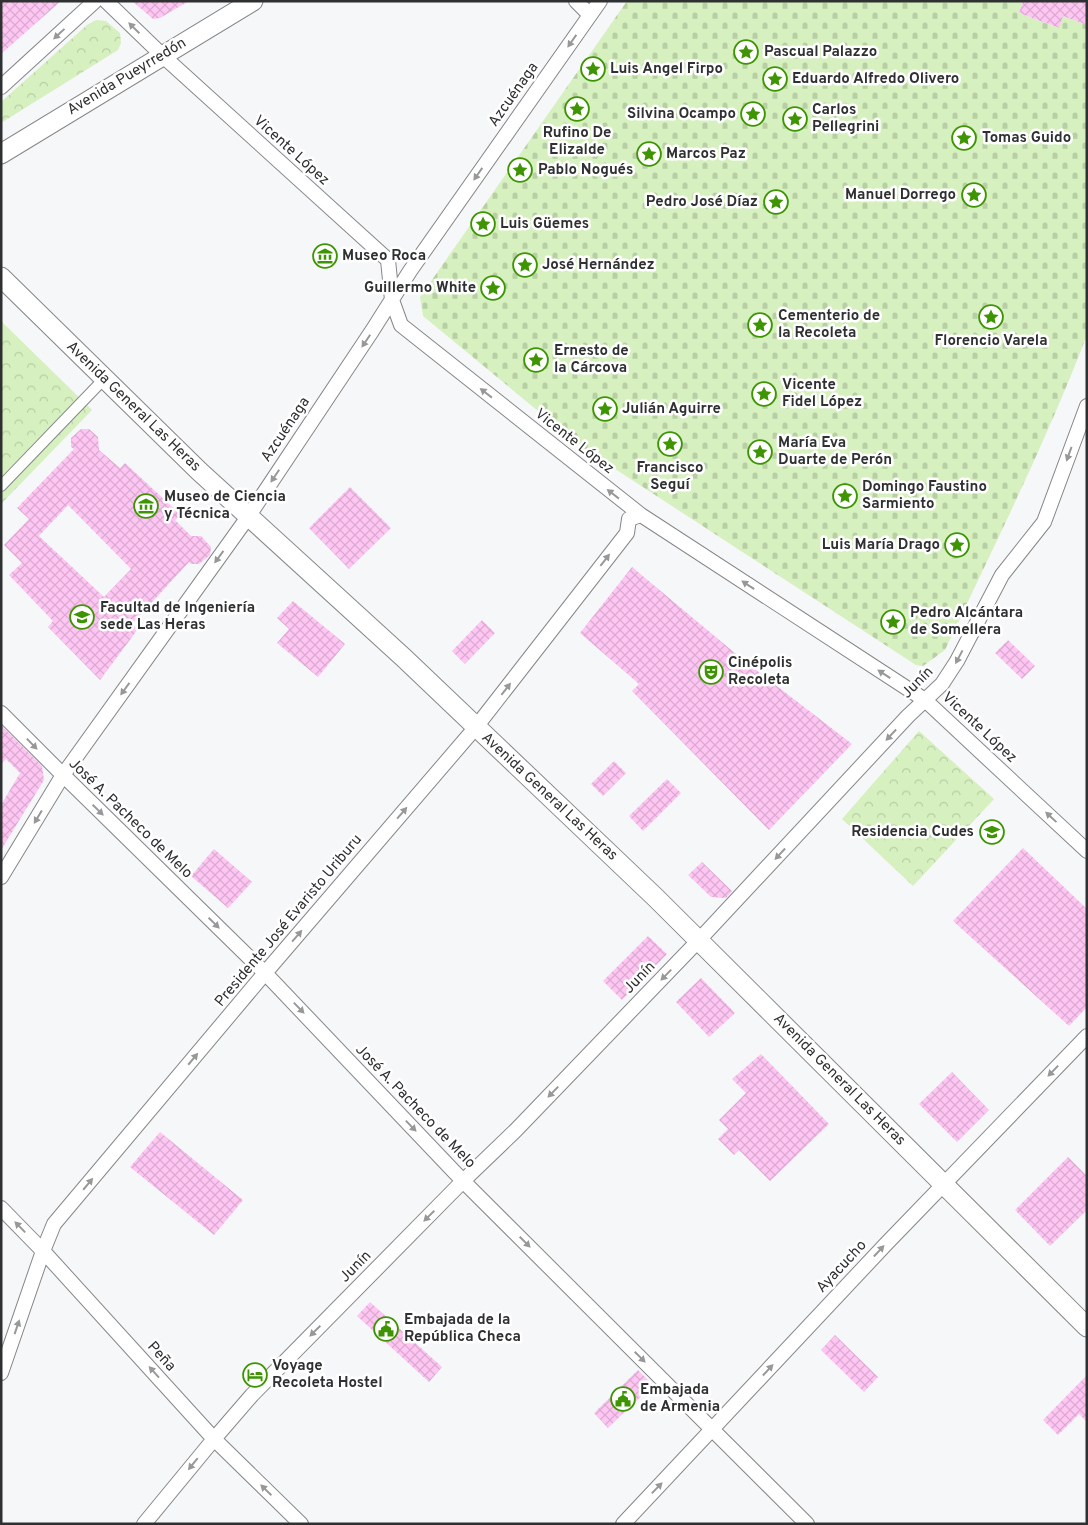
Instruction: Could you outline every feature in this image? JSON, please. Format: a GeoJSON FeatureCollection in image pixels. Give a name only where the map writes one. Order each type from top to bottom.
{"type":"FeatureCollection","features":[{"type":"Feature","properties":{"kind":"main road","name":"Avenida Pueyrredón"},"geometry":{"type":"LineString","coordinates":[[1,154],[253,1]]}},
{"type":"Feature","properties":{"kind":"main road","name":"Avenida General Las Heras"},"geometry":{"type":"LineString","coordinates":[[1,277],[248,517],[404,658],[699,940],[1087,1327]]}},
{"type":"Feature","properties":{"kind":"street"},"geometry":{"type":"LineString","coordinates":[[1,87],[95,1]]}},
{"type":"Feature","properties":{"kind":"street","name":"Vicente López"},"geometry":{"type":"LineString","coordinates":[[106,1],[163,56],[388,260],[392,300],[401,326],[641,515],[925,700],[1087,851]]}},
{"type":"Feature","properties":{"kind":"street"},"geometry":{"type":"LineString","coordinates":[[576,1],[590,15]]}},
{"type":"Feature","properties":{"kind":"street","name":"Azcuénaga"},"geometry":{"type":"LineString","coordinates":[[1,877],[63,776],[248,517],[410,271],[600,1]]}},
{"type":"Feature","properties":{"kind":"street"},"geometry":{"type":"LineString","coordinates":[[1,486],[104,379]]}},
{"type":"Feature","properties":{"kind":"street","name":"Junín"},"geometry":{"type":"LineString","coordinates":[[144,1524],[214,1438],[252,1395],[523,1122],[699,940],[908,716],[942,684],[957,661],[1002,575],[1044,522],[1086,408]]}},
{"type":"Feature","properties":{"kind":"street","name":"Presidente José Evaristo Uriburu"},"geometry":{"type":"LineString","coordinates":[[1,1373],[54,1224],[265,973],[476,727],[627,533],[629,519],[641,515]]}},
{"type":"Feature","properties":{"kind":"street","name":"José A. Pacheco de Melo"},"geometry":{"type":"LineString","coordinates":[[1,713],[265,973],[463,1181],[807,1524]]}},
{"type":"Feature","properties":{"kind":"street","name":"Ayacucho"},"geometry":{"type":"LineString","coordinates":[[623,1524],[943,1184],[1087,1036]]}},
{"type":"Feature","properties":{"kind":"street","name":"Peña"},"geometry":{"type":"LineString","coordinates":[[1,1208],[43,1251],[214,1438],[301,1524]]}},
{"type":"Feature","properties":{"kind":"green space","name":"Cementerio de la Recoleta"},"geometry":{"type":"Polygon","coordinates":[[[627,1],[1023,1],[1019,13],[1058,28],[1063,16],[1087,25],[1087,335],[1037,454],[945,650],[923,666],[916,665],[583,448],[423,316],[420,297],[627,1]]]}},
{"type":"Feature","properties":{"kind":"green space"},"geometry":{"type":"Polygon","coordinates":[[[96,20],[106,21],[120,33],[121,43],[118,50],[1,123],[1,102],[87,25],[96,20]]]}},
{"type":"Feature","properties":{"kind":"green space"},"geometry":{"type":"Polygon","coordinates":[[[1,321],[92,410],[1,504],[1,321]]]}},
{"type":"Feature","properties":{"kind":"green space"},"geometry":{"type":"Polygon","coordinates":[[[919,731],[994,799],[913,886],[842,819],[919,731]]]}},
{"type":"Feature","properties":{"kind":"building"},"geometry":{"type":"Polygon","coordinates":[[[1,1],[61,1],[1,54],[1,1]]]}},
{"type":"Feature","properties":{"kind":"building"},"geometry":{"type":"Polygon","coordinates":[[[132,1],[189,1],[160,18],[153,19],[132,1]]]}},
{"type":"Feature","properties":{"kind":"building"},"geometry":{"type":"Polygon","coordinates":[[[1023,1],[1087,1],[1087,25],[1063,16],[1059,28],[1019,13],[1023,1]]]}},
{"type":"Feature","properties":{"kind":"building"},"geometry":{"type":"Polygon","coordinates":[[[81,429],[89,429],[98,437],[99,450],[120,468],[125,463],[181,515],[175,520],[191,536],[201,536],[211,547],[210,555],[199,564],[191,564],[189,562],[132,624],[138,629],[100,680],[48,627],[53,621],[9,575],[22,563],[4,545],[29,519],[17,508],[74,449],[71,447],[71,438],[81,429]],[[68,505],[39,536],[104,597],[131,569],[68,505]]]}},
{"type":"Feature","properties":{"kind":"building"},"geometry":{"type":"Polygon","coordinates":[[[350,487],[391,528],[349,569],[309,528],[350,487]]]}},
{"type":"Feature","properties":{"kind":"building"},"geometry":{"type":"Polygon","coordinates":[[[632,567],[742,659],[852,744],[769,830],[632,691],[639,684],[580,633],[632,567]]]}},
{"type":"Feature","properties":{"kind":"building"},"geometry":{"type":"Polygon","coordinates":[[[293,601],[345,644],[318,677],[277,643],[289,629],[277,618],[293,601]]]}},
{"type":"Feature","properties":{"kind":"building"},"geometry":{"type":"Polygon","coordinates":[[[482,620],[495,633],[465,664],[452,651],[482,620]]]}},
{"type":"Feature","properties":{"kind":"building"},"geometry":{"type":"Polygon","coordinates":[[[1008,640],[1035,666],[1022,679],[995,653],[1008,640]]]}},
{"type":"Feature","properties":{"kind":"building"},"geometry":{"type":"Polygon","coordinates":[[[1,725],[42,766],[44,780],[1,850],[1,805],[20,773],[6,759],[1,764],[1,725]]]}},
{"type":"Feature","properties":{"kind":"building"},"geometry":{"type":"Polygon","coordinates":[[[614,761],[626,773],[603,796],[591,784],[614,761]]]}},
{"type":"Feature","properties":{"kind":"building"},"geometry":{"type":"Polygon","coordinates":[[[667,779],[681,793],[643,831],[629,816],[667,779]]]}},
{"type":"Feature","properties":{"kind":"building"},"geometry":{"type":"Polygon","coordinates":[[[1023,848],[1087,909],[1087,1007],[1069,1026],[953,921],[1023,848]]]}},
{"type":"Feature","properties":{"kind":"building"},"geometry":{"type":"Polygon","coordinates":[[[214,849],[252,882],[228,908],[191,876],[214,849]]]}},
{"type":"Feature","properties":{"kind":"building"},"geometry":{"type":"Polygon","coordinates":[[[702,862],[732,891],[726,898],[711,897],[688,875],[702,862]]]}},
{"type":"Feature","properties":{"kind":"building"},"geometry":{"type":"Polygon","coordinates":[[[648,936],[667,954],[622,1000],[603,981],[648,936]]]}},
{"type":"Feature","properties":{"kind":"building"},"geometry":{"type":"Polygon","coordinates":[[[701,978],[735,1013],[709,1037],[676,1002],[701,978]]]}},
{"type":"Feature","properties":{"kind":"building"},"geometry":{"type":"Polygon","coordinates":[[[761,1054],[829,1124],[770,1181],[739,1150],[734,1155],[718,1139],[728,1129],[719,1120],[746,1093],[732,1079],[761,1054]]]}},
{"type":"Feature","properties":{"kind":"building"},"geometry":{"type":"Polygon","coordinates":[[[952,1072],[989,1110],[957,1142],[919,1104],[952,1072]]]}},
{"type":"Feature","properties":{"kind":"building"},"geometry":{"type":"Polygon","coordinates":[[[160,1132],[243,1200],[214,1235],[130,1167],[160,1132]]]}},
{"type":"Feature","properties":{"kind":"building"},"geometry":{"type":"Polygon","coordinates":[[[1068,1157],[1087,1176],[1087,1210],[1050,1246],[1015,1210],[1068,1157]]]}},
{"type":"Feature","properties":{"kind":"building","name":"Embajada de la República Checa"},"geometry":{"type":"Polygon","coordinates":[[[370,1302],[442,1367],[429,1382],[357,1316],[370,1302]]]}},
{"type":"Feature","properties":{"kind":"building"},"geometry":{"type":"Polygon","coordinates":[[[835,1335],[878,1377],[864,1392],[821,1350],[835,1335]]]}},
{"type":"Feature","properties":{"kind":"building","name":"Embajada de Armenia"},"geometry":{"type":"Polygon","coordinates":[[[638,1370],[653,1385],[608,1428],[594,1413],[638,1370]]]}},
{"type":"Feature","properties":{"kind":"building"},"geometry":{"type":"Polygon","coordinates":[[[1087,1375],[1087,1422],[1079,1414],[1058,1435],[1043,1420],[1087,1375]]]}},
{"type":"Feature","properties":{"kind":"place","name":"Pascual Palazzo"},"geometry":{"type":"Point","coordinates":[746,52]}},
{"type":"Feature","properties":{"kind":"place","name":"Luis Angel Firpo"},"geometry":{"type":"Point","coordinates":[593,69]}},
{"type":"Feature","properties":{"kind":"place","name":"Eduardo Alfredo Olivero"},"geometry":{"type":"Point","coordinates":[775,79]}},
{"type":"Feature","properties":{"kind":"place","name":"Rufino De Elizalde"},"geometry":{"type":"Point","coordinates":[577,109]}},
{"type":"Feature","properties":{"kind":"place","name":"Silvina Ocampo"},"geometry":{"type":"Point","coordinates":[753,114]}},
{"type":"Feature","properties":{"kind":"place","name":"Carlos Pellegrini"},"geometry":{"type":"Point","coordinates":[795,119]}},
{"type":"Feature","properties":{"kind":"place","name":"Tomas Guido"},"geometry":{"type":"Point","coordinates":[964,138]}},
{"type":"Feature","properties":{"kind":"place","name":"Marcos Paz"},"geometry":{"type":"Point","coordinates":[649,154]}},
{"type":"Feature","properties":{"kind":"place","name":"Pablo Nogués"},"geometry":{"type":"Point","coordinates":[520,170]}},
{"type":"Feature","properties":{"kind":"place","name":"Manuel Dorrego"},"geometry":{"type":"Point","coordinates":[974,195]}},
{"type":"Feature","properties":{"kind":"place","name":"Pedro José Díaz"},"geometry":{"type":"Point","coordinates":[776,202]}},
{"type":"Feature","properties":{"kind":"place","name":"Luis Güemes"},"geometry":{"type":"Point","coordinates":[483,224]}},
{"type":"Feature","properties":{"kind":"place","name":"Museo Roca"},"geometry":{"type":"Point","coordinates":[325,256]}},
{"type":"Feature","properties":{"kind":"place","name":"José Hernández"},"geometry":{"type":"Point","coordinates":[525,265]}},
{"type":"Feature","properties":{"kind":"place","name":"Guillermo White"},"geometry":{"type":"Point","coordinates":[493,288]}},
{"type":"Feature","properties":{"kind":"place","name":"Florencio Varela"},"geometry":{"type":"Point","coordinates":[991,317]}},
{"type":"Feature","properties":{"kind":"place","name":"Cementerio de la Recoleta"},"geometry":{"type":"Point","coordinates":[760,325]}},
{"type":"Feature","properties":{"kind":"place","name":"Ernesto de la Cárcova"},"geometry":{"type":"Point","coordinates":[536,360]}},
{"type":"Feature","properties":{"kind":"place","name":"Vicente Fidel López"},"geometry":{"type":"Point","coordinates":[764,394]}},
{"type":"Feature","properties":{"kind":"place","name":"Julián Aguirre"},"geometry":{"type":"Point","coordinates":[605,409]}},
{"type":"Feature","properties":{"kind":"place","name":"Francisco Seguí"},"geometry":{"type":"Point","coordinates":[670,444]}},
{"type":"Feature","properties":{"kind":"place","name":"María Eva Duarte de Perón"},"geometry":{"type":"Point","coordinates":[760,452]}},
{"type":"Feature","properties":{"kind":"place","name":"Domingo Faustino Sarmiento"},"geometry":{"type":"Point","coordinates":[845,496]}},
{"type":"Feature","properties":{"kind":"place","name":"Museo de Ciencia y Técnica"},"geometry":{"type":"Point","coordinates":[146,506]}},
{"type":"Feature","properties":{"kind":"place","name":"Luis María Drago"},"geometry":{"type":"Point","coordinates":[957,545]}},
{"type":"Feature","properties":{"kind":"place","name":"Facultad de Ingeniería sede Las Heras"},"geometry":{"type":"Point","coordinates":[82,617]}},
{"type":"Feature","properties":{"kind":"place","name":"Pedro Alcántara de Somellera"},"geometry":{"type":"Point","coordinates":[893,622]}},
{"type":"Feature","properties":{"kind":"place","name":"Cinépolis Recoleta"},"geometry":{"type":"Point","coordinates":[711,672]}},
{"type":"Feature","properties":{"kind":"place","name":"Residencia Cudes"},"geometry":{"type":"Point","coordinates":[992,832]}},
{"type":"Feature","properties":{"kind":"place","name":"Embajada de la República Checa"},"geometry":{"type":"Point","coordinates":[386,1329]}},
{"type":"Feature","properties":{"kind":"place","name":"Voyage Recoleta Hostel"},"geometry":{"type":"Point","coordinates":[255,1375]}},
{"type":"Feature","properties":{"kind":"place","name":"Embajada de Armenia"},"geometry":{"type":"Point","coordinates":[623,1399]}}]}
